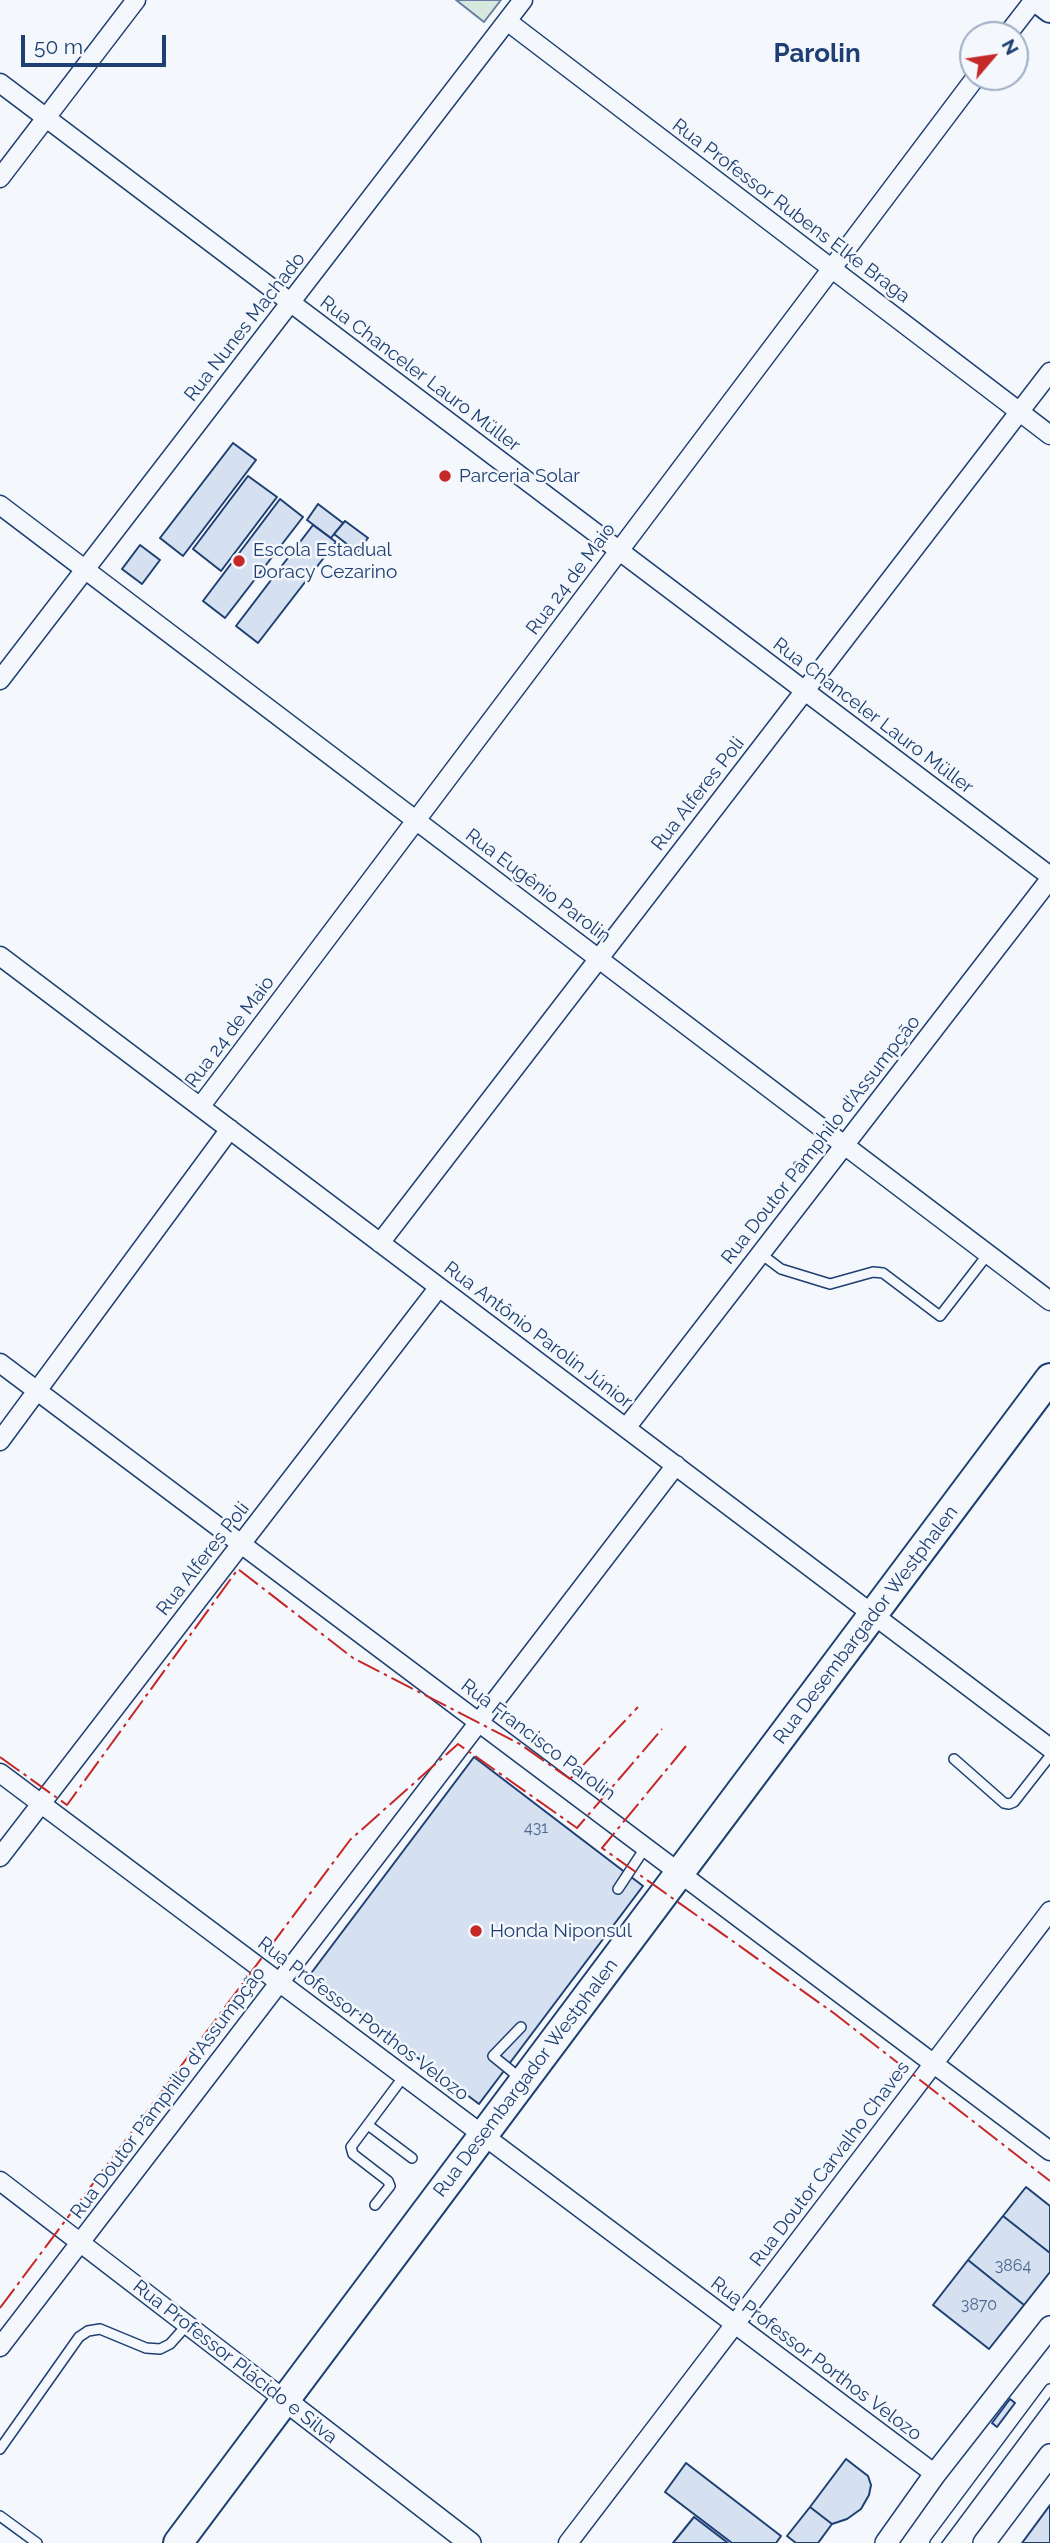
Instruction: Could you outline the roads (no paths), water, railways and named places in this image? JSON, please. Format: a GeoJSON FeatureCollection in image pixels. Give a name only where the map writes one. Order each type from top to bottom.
{"type":"FeatureCollection","features":[{"type":"Feature","properties":{"kind":"main road"},"geometry":{"type":"LineString","coordinates":[[1035,0],[1050,10]]}},
{"type":"Feature","properties":{"kind":"main road","name":"Rua Desembargador Westphalen"},"geometry":{"type":"LineString","coordinates":[[178,2543],[1050,1378]]}},
{"type":"Feature","properties":{"kind":"street"},"geometry":{"type":"LineString","coordinates":[[0,178],[136,0]]}},
{"type":"Feature","properties":{"kind":"street","name":"Rua Nunes Machado"},"geometry":{"type":"LineString","coordinates":[[0,680],[523,0]]}},
{"type":"Feature","properties":{"kind":"street"},"geometry":{"type":"LineString","coordinates":[[1018,21],[1035,0]]}},
{"type":"Feature","properties":{"kind":"street","name":"Rua Professor Rubens Elke Braga"},"geometry":{"type":"LineString","coordinates":[[507,21],[1050,435]]}},
{"type":"Feature","properties":{"kind":"street","name":"Rua Chanceler Lauro Müller"},"geometry":{"type":"LineString","coordinates":[[0,83],[1050,877]]}},
{"type":"Feature","properties":{"kind":"street","name":"Rua 24 de Maio"},"geometry":{"type":"LineString","coordinates":[[200,1107],[964,91]]}},
{"type":"Feature","properties":{"kind":"street","name":"Rua Alferes Poli"},"geometry":{"type":"LineString","coordinates":[[380,1243],[1050,372]]}},
{"type":"Feature","properties":{"kind":"street","name":"Rua Eugênio Parolin"},"geometry":{"type":"LineString","coordinates":[[0,505],[1050,1301]]}},
{"type":"Feature","properties":{"kind":"street","name":"Rua Doutor Pâmphilo d'Assumpção"},"geometry":{"type":"LineString","coordinates":[[626,1428],[1050,877]]}},
{"type":"Feature","properties":{"kind":"street","name":"Rua Antônio Parolin Júnior"},"geometry":{"type":"LineString","coordinates":[[0,956],[1050,1748]]}},
{"type":"Feature","properties":{"kind":"street"},"geometry":{"type":"LineString","coordinates":[[0,1441],[230,1129]]}},
{"type":"Feature","properties":{"kind":"street","name":"Rua Alferes Poli"},"geometry":{"type":"LineString","coordinates":[[0,1857],[439,1287]]}},
{"type":"Feature","properties":{"kind":"street","name":"Rua Francisco Parolin"},"geometry":{"type":"LineString","coordinates":[[0,1363],[1050,2151]]}},
{"type":"Feature","properties":{"kind":"street","name":"Rua Doutor Pâmphilo d'Assumpção"},"geometry":{"type":"LineString","coordinates":[[0,2347],[676,1465]]}},
{"type":"Feature","properties":{"kind":"street","name":"Rua Professor Porthos Velozo"},"geometry":{"type":"LineString","coordinates":[[0,1773],[935,2474]]}},
{"type":"Feature","properties":{"kind":"street","name":"Rua Doutor Carvalho Chaves"},"geometry":{"type":"LineString","coordinates":[[568,2543],[1050,1911]]}},
{"type":"Feature","properties":{"kind":"street","name":"Rua Professor Plácido e Silva"},"geometry":{"type":"LineString","coordinates":[[0,2181],[470,2543]]}},
{"type":"Feature","properties":{"kind":"street"},"geometry":{"type":"LineString","coordinates":[[886,2543],[935,2474],[1050,2327]]}},
{"type":"Feature","properties":{"kind":"street"},"geometry":{"type":"LineString","coordinates":[[985,2543],[1050,2455]]}},
{"type":"Feature","properties":{"kind":"lane"},"geometry":{"type":"LineString","coordinates":[[761,1254],[789,1272],[830,1284],[873,1272],[883,1273],[940,1316],[988,1254]]}},
{"type":"Feature","properties":{"kind":"lane"},"geometry":{"type":"LineString","coordinates":[[954,1759],[1009,1804],[1014,1802],[1050,1756]]}},
{"type":"Feature","properties":{"kind":"lane"},"geometry":{"type":"LineString","coordinates":[[618,1889],[645,1847]]}},
{"type":"Feature","properties":{"kind":"lane"},"geometry":{"type":"LineString","coordinates":[[521,2027],[493,2056],[523,2081]]}},
{"type":"Feature","properties":{"kind":"lane"},"geometry":{"type":"LineString","coordinates":[[375,2205],[390,2186],[388,2181],[351,2150],[351,2147],[404,2076]]}},
{"type":"Feature","properties":{"kind":"lane"},"geometry":{"type":"LineString","coordinates":[[368,2125],[412,2158]]}},
{"type":"Feature","properties":{"kind":"lane"},"geometry":{"type":"LineString","coordinates":[[0,2449],[79,2337],[88,2331],[100,2329],[146,2348],[160,2349],[170,2344],[187,2325]]}},
{"type":"Feature","properties":{"kind":"lane"},"geometry":{"type":"LineString","coordinates":[[935,2543],[1050,2389]]}},
{"type":"Feature","properties":{"kind":"lane"},"geometry":{"type":"LineString","coordinates":[[0,2516],[37,2543]]}},
{"type":"Feature","properties":{"kind":"place","name":"Parceria Solar"},"geometry":{"type":"Point","coordinates":[445,476]}},
{"type":"Feature","properties":{"kind":"place","name":"Escola Estadual Doracy Cezarino"},"geometry":{"type":"Point","coordinates":[239,561]}},
{"type":"Feature","properties":{"kind":"place","name":"Honda Niponsul"},"geometry":{"type":"Point","coordinates":[476,1931]}},
{"type":"Feature","properties":{"kind":"district","name":"Parolin"},"geometry":{"type":"Point","coordinates":[817,54]}}]}
